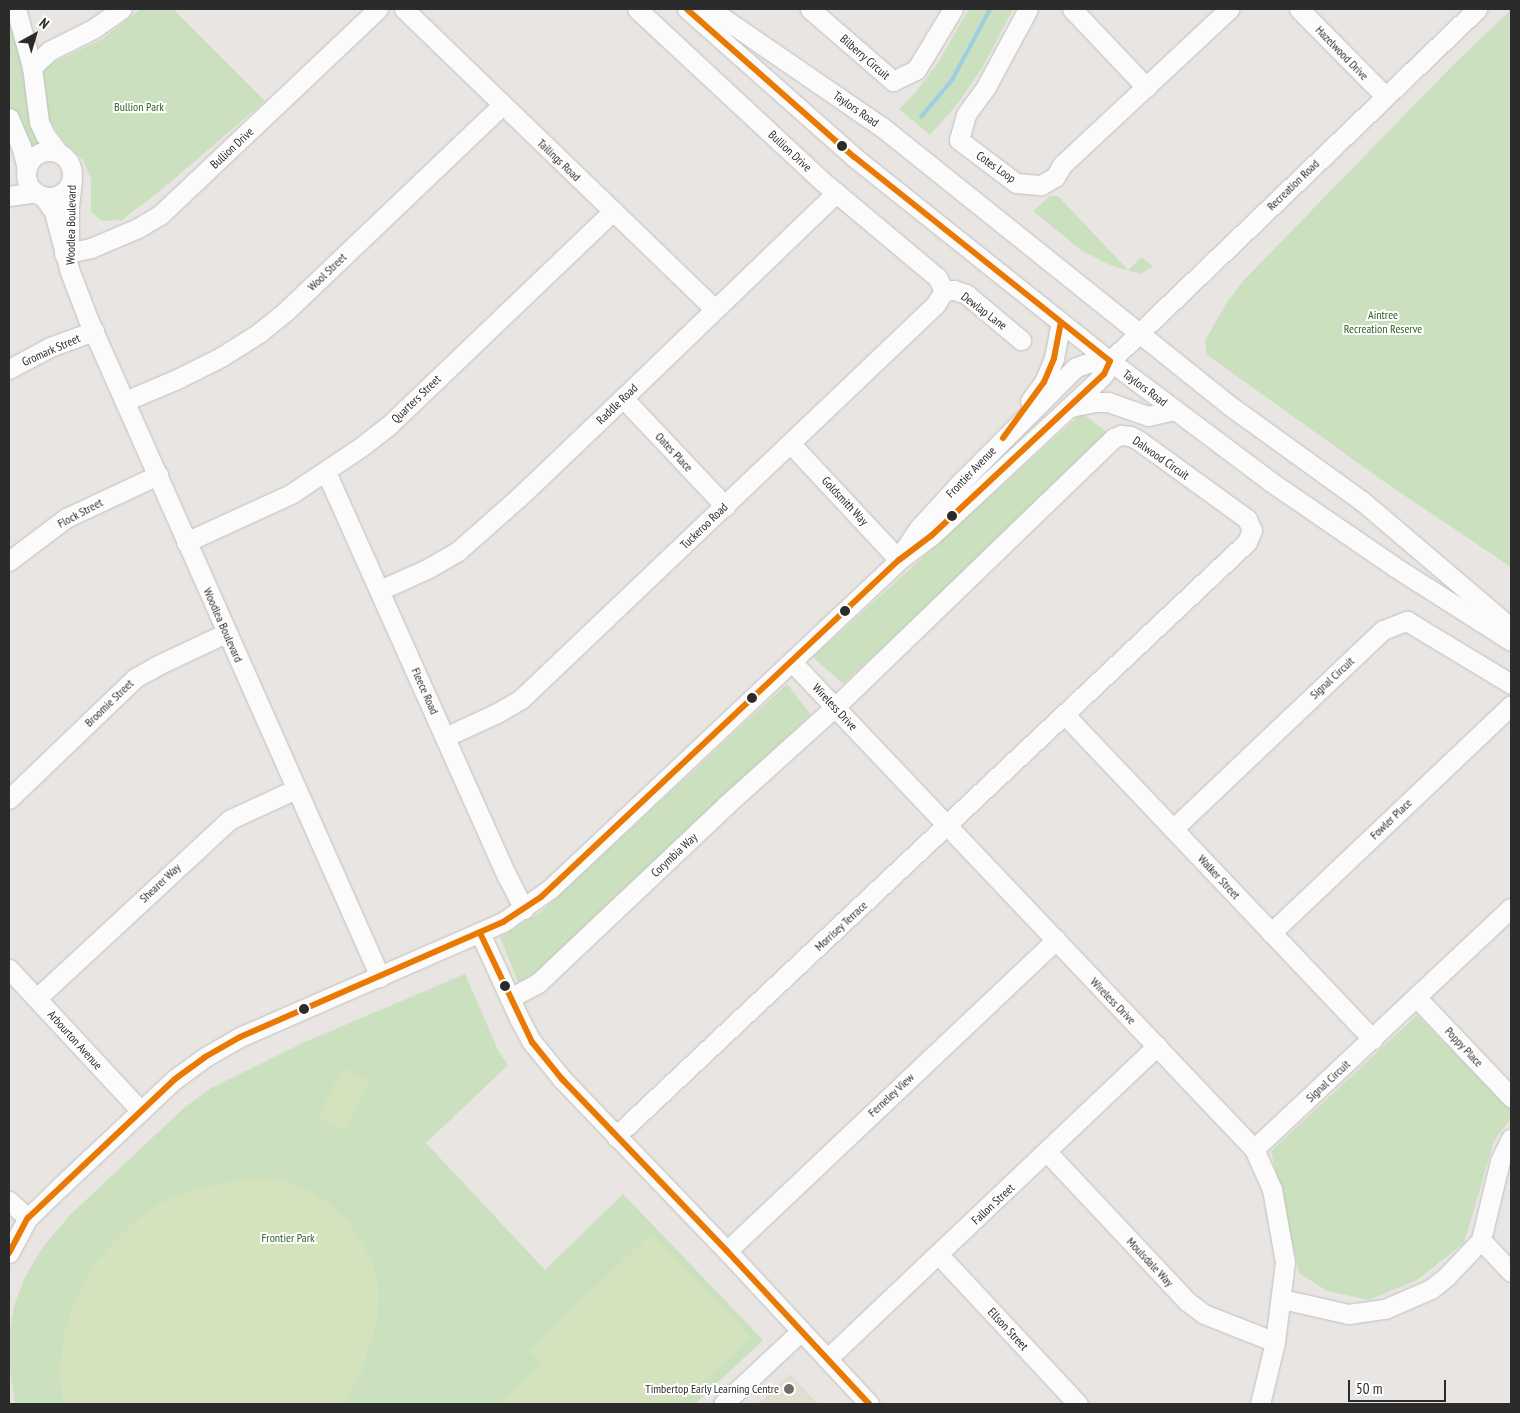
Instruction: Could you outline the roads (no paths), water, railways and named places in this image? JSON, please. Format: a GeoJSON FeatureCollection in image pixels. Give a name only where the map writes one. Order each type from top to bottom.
{"type":"FeatureCollection","features":[{"type":"Feature","properties":{"kind":"street"},"geometry":{"type":"LineString","coordinates":[[9,196],[58,195],[65,191],[72,178],[69,162],[58,152],[45,135],[39,122],[28,45],[16,9]]}},
{"type":"Feature","properties":{"kind":"street"},"geometry":{"type":"LineString","coordinates":[[32,67],[49,51],[81,36],[122,9]]}},
{"type":"Feature","properties":{"kind":"street","name":"Bullion Drive"},"geometry":{"type":"LineString","coordinates":[[68,259],[138,228],[160,215],[378,9]]}},
{"type":"Feature","properties":{"kind":"street","name":"Tailings Road"},"geometry":{"type":"LineString","coordinates":[[404,9],[715,309]]}},
{"type":"Feature","properties":{"kind":"street","name":"Bullion Drive"},"geometry":{"type":"LineString","coordinates":[[637,9],[836,193],[937,277],[944,290]]}},
{"type":"Feature","properties":{"kind":"street","name":"Taylors Road"},"geometry":{"type":"LineString","coordinates":[[687,9],[854,156],[1110,361],[1271,482],[1395,567],[1511,641]]}},
{"type":"Feature","properties":{"kind":"street","name":"Taylors Road"},"geometry":{"type":"LineString","coordinates":[[710,9],[882,127],[1233,408],[1362,501],[1511,628]]}},
{"type":"Feature","properties":{"kind":"street","name":"Bilberry Circuit"},"geometry":{"type":"LineString","coordinates":[[810,9],[893,81],[916,70],[953,9]]}},
{"type":"Feature","properties":{"kind":"street","name":"Cotes Loop"},"geometry":{"type":"LineString","coordinates":[[1028,9],[986,87],[966,114],[959,140],[1016,183],[1041,185],[1056,177],[1062,165],[1229,9]]}},
{"type":"Feature","properties":{"kind":"street"},"geometry":{"type":"LineString","coordinates":[[1072,9],[1146,86]]}},
{"type":"Feature","properties":{"kind":"street","name":"Hazelwood Drive"},"geometry":{"type":"LineString","coordinates":[[1299,9],[1385,96]]}},
{"type":"Feature","properties":{"kind":"street","name":"Recreation Road"},"geometry":{"type":"LineString","coordinates":[[1110,361],[1476,9]]}},
{"type":"Feature","properties":{"kind":"street"},"geometry":{"type":"LineString","coordinates":[[28,45],[38,50],[49,51]]}},
{"type":"Feature","properties":{"kind":"street","name":"Wool Street"},"geometry":{"type":"LineString","coordinates":[[125,401],[175,380],[221,357],[259,333],[286,311],[502,105]]}},
{"type":"Feature","properties":{"kind":"street"},"geometry":{"type":"LineString","coordinates":[[9,118],[21,146],[27,170],[27,180],[40,194]]}},
{"type":"Feature","properties":{"kind":"street"},"geometry":{"type":"LineString","coordinates":[[9,186],[27,170],[30,161],[42,152],[58,152]]}},
{"type":"Feature","properties":{"kind":"street","name":"Woodlea Boulevard"},"geometry":{"type":"LineString","coordinates":[[68,259],[69,207],[72,178]]}},
{"type":"Feature","properties":{"kind":"street","name":"Raddle Road"},"geometry":{"type":"LineString","coordinates":[[380,590],[427,569],[458,551],[518,498],[836,193]]}},
{"type":"Feature","properties":{"kind":"street","name":"Woodlea Boulevard"},"geometry":{"type":"LineString","coordinates":[[40,194],[54,212],[68,259],[94,331],[226,634],[380,977]]}},
{"type":"Feature","properties":{"kind":"street","name":"Quarters Street"},"geometry":{"type":"LineString","coordinates":[[186,542],[291,494],[326,472],[387,427],[613,211]]}},
{"type":"Feature","properties":{"kind":"street","name":"Dewlap Lane"},"geometry":{"type":"LineString","coordinates":[[944,290],[954,290],[966,294],[1021,340]]}},
{"type":"Feature","properties":{"kind":"street","name":"Tuckeroo Road"},"geometry":{"type":"LineString","coordinates":[[445,737],[497,713],[521,699],[935,305],[944,290]]}},
{"type":"Feature","properties":{"kind":"street"},"geometry":{"type":"LineString","coordinates":[[1001,440],[1044,382],[1054,358],[1061,323]]}},
{"type":"Feature","properties":{"kind":"street","name":"Gromark Street"},"geometry":{"type":"LineString","coordinates":[[9,369],[50,347],[94,331]]}},
{"type":"Feature","properties":{"kind":"street","name":"Frontier Avenue"},"geometry":{"type":"LineString","coordinates":[[9,1252],[28,1218],[175,1079],[205,1057],[240,1037],[480,933],[524,909],[554,886],[899,560],[931,536],[1069,408],[1104,374],[1110,361],[1088,363],[1076,367],[1001,440],[919,528],[899,560]]}},
{"type":"Feature","properties":{"kind":"street","name":"Oates Place"},"geometry":{"type":"LineString","coordinates":[[623,398],[725,506]]}},
{"type":"Feature","properties":{"kind":"street"},"geometry":{"type":"LineString","coordinates":[[1069,408],[1094,402],[1108,402],[1148,416],[1174,410]]}},
{"type":"Feature","properties":{"kind":"street","name":"Dalwood Circuit"},"geometry":{"type":"LineString","coordinates":[[835,707],[1106,445],[1122,435],[1130,436],[1247,519],[1252,530],[1251,536],[1247,542],[1065,715]]}},
{"type":"Feature","properties":{"kind":"street","name":"Goldsmith Way"},"geometry":{"type":"LineString","coordinates":[[790,443],[899,560]]}},
{"type":"Feature","properties":{"kind":"street","name":"Fleece Road"},"geometry":{"type":"LineString","coordinates":[[326,472],[507,876],[524,909]]}},
{"type":"Feature","properties":{"kind":"street","name":"Flock Street"},"geometry":{"type":"LineString","coordinates":[[9,561],[66,518],[158,475]]}},
{"type":"Feature","properties":{"kind":"street","name":"Signal Circuit"},"geometry":{"type":"LineString","coordinates":[[1173,829],[1383,630],[1407,621],[1511,684]]}},
{"type":"Feature","properties":{"kind":"street","name":"Broomie Street"},"geometry":{"type":"LineString","coordinates":[[9,799],[135,678],[158,665],[226,634]]}},
{"type":"Feature","properties":{"kind":"street","name":"Wireless Drive"},"geometry":{"type":"LineString","coordinates":[[792,662],[1254,1150],[1272,1189],[1285,1262],[1282,1299],[1275,1342],[1260,1404]]}},
{"type":"Feature","properties":{"kind":"street","name":"Fowler Place"},"geometry":{"type":"LineString","coordinates":[[1271,933],[1511,705]]}},
{"type":"Feature","properties":{"kind":"street","name":"Corymbia Way"},"geometry":{"type":"LineString","coordinates":[[510,998],[538,983],[726,805],[835,707]]}},
{"type":"Feature","properties":{"kind":"street","name":"Walker Street"},"geometry":{"type":"LineString","coordinates":[[1065,715],[1373,1039]]}},
{"type":"Feature","properties":{"kind":"street","name":"Morrisey Terrace"},"geometry":{"type":"LineString","coordinates":[[616,1136],[1065,715]]}},
{"type":"Feature","properties":{"kind":"street","name":"Shearer Way"},"geometry":{"type":"LineString","coordinates":[[37,998],[229,820],[296,790]]}},
{"type":"Feature","properties":{"kind":"street","name":"Signal Circuit"},"geometry":{"type":"LineString","coordinates":[[1254,1150],[1511,908]]}},
{"type":"Feature","properties":{"kind":"street"},"geometry":{"type":"LineString","coordinates":[[480,933],[532,1042],[542,1055],[562,1079],[727,1251],[869,1404]]}},
{"type":"Feature","properties":{"kind":"street","name":"Ferneley View"},"geometry":{"type":"LineString","coordinates":[[727,1251],[1056,940]]}},
{"type":"Feature","properties":{"kind":"street","name":"Arbourton Avenue"},"geometry":{"type":"LineString","coordinates":[[9,969],[141,1111]]}},
{"type":"Feature","properties":{"kind":"street","name":"Poppy Place"},"geometry":{"type":"LineString","coordinates":[[1417,998],[1511,1097]]}},
{"type":"Feature","properties":{"kind":"street","name":"Fallon Street"},"geometry":{"type":"LineString","coordinates":[[827,1359],[1157,1046]]}},
{"type":"Feature","properties":{"kind":"street"},"geometry":{"type":"LineString","coordinates":[[1282,1299],[1348,1314],[1385,1309],[1431,1289],[1447,1276],[1481,1240],[1500,1161],[1511,1138]]}},
{"type":"Feature","properties":{"kind":"street","name":"Moulsdale Way"},"geometry":{"type":"LineString","coordinates":[[1046,1152],[1188,1302],[1204,1314],[1275,1342]]}},
{"type":"Feature","properties":{"kind":"street"},"geometry":{"type":"LineString","coordinates":[[9,1202],[28,1218]]}},
{"type":"Feature","properties":{"kind":"street"},"geometry":{"type":"LineString","coordinates":[[1481,1240],[1511,1272]]}},
{"type":"Feature","properties":{"kind":"street","name":"Ellson Street"},"geometry":{"type":"LineString","coordinates":[[939,1254],[1074,1403]]}},
{"type":"Feature","properties":{"kind":"street"},"geometry":{"type":"LineString","coordinates":[[723,1404],[801,1331]]}},
{"type":"Feature","properties":{"kind":"waterway"},"geometry":{"type":"LineString","coordinates":[[921,117],[952,80],[990,9]]}},
{"type":"Feature","properties":{"kind":"place","name":"Timbertop Early Learning Centre"},"geometry":{"type":"Point","coordinates":[789,1389]}},
{"type":"Feature","properties":{"kind":"park label","name":"Bullion Park"},"geometry":{"type":"Point","coordinates":[139,107]}},
{"type":"Feature","properties":{"kind":"park label","name":"Aintree Recreation Reserve"},"geometry":{"type":"Point","coordinates":[1383,322]}},
{"type":"Feature","properties":{"kind":"park label","name":"Frontier Park"},"geometry":{"type":"Point","coordinates":[288,1238]}}]}
